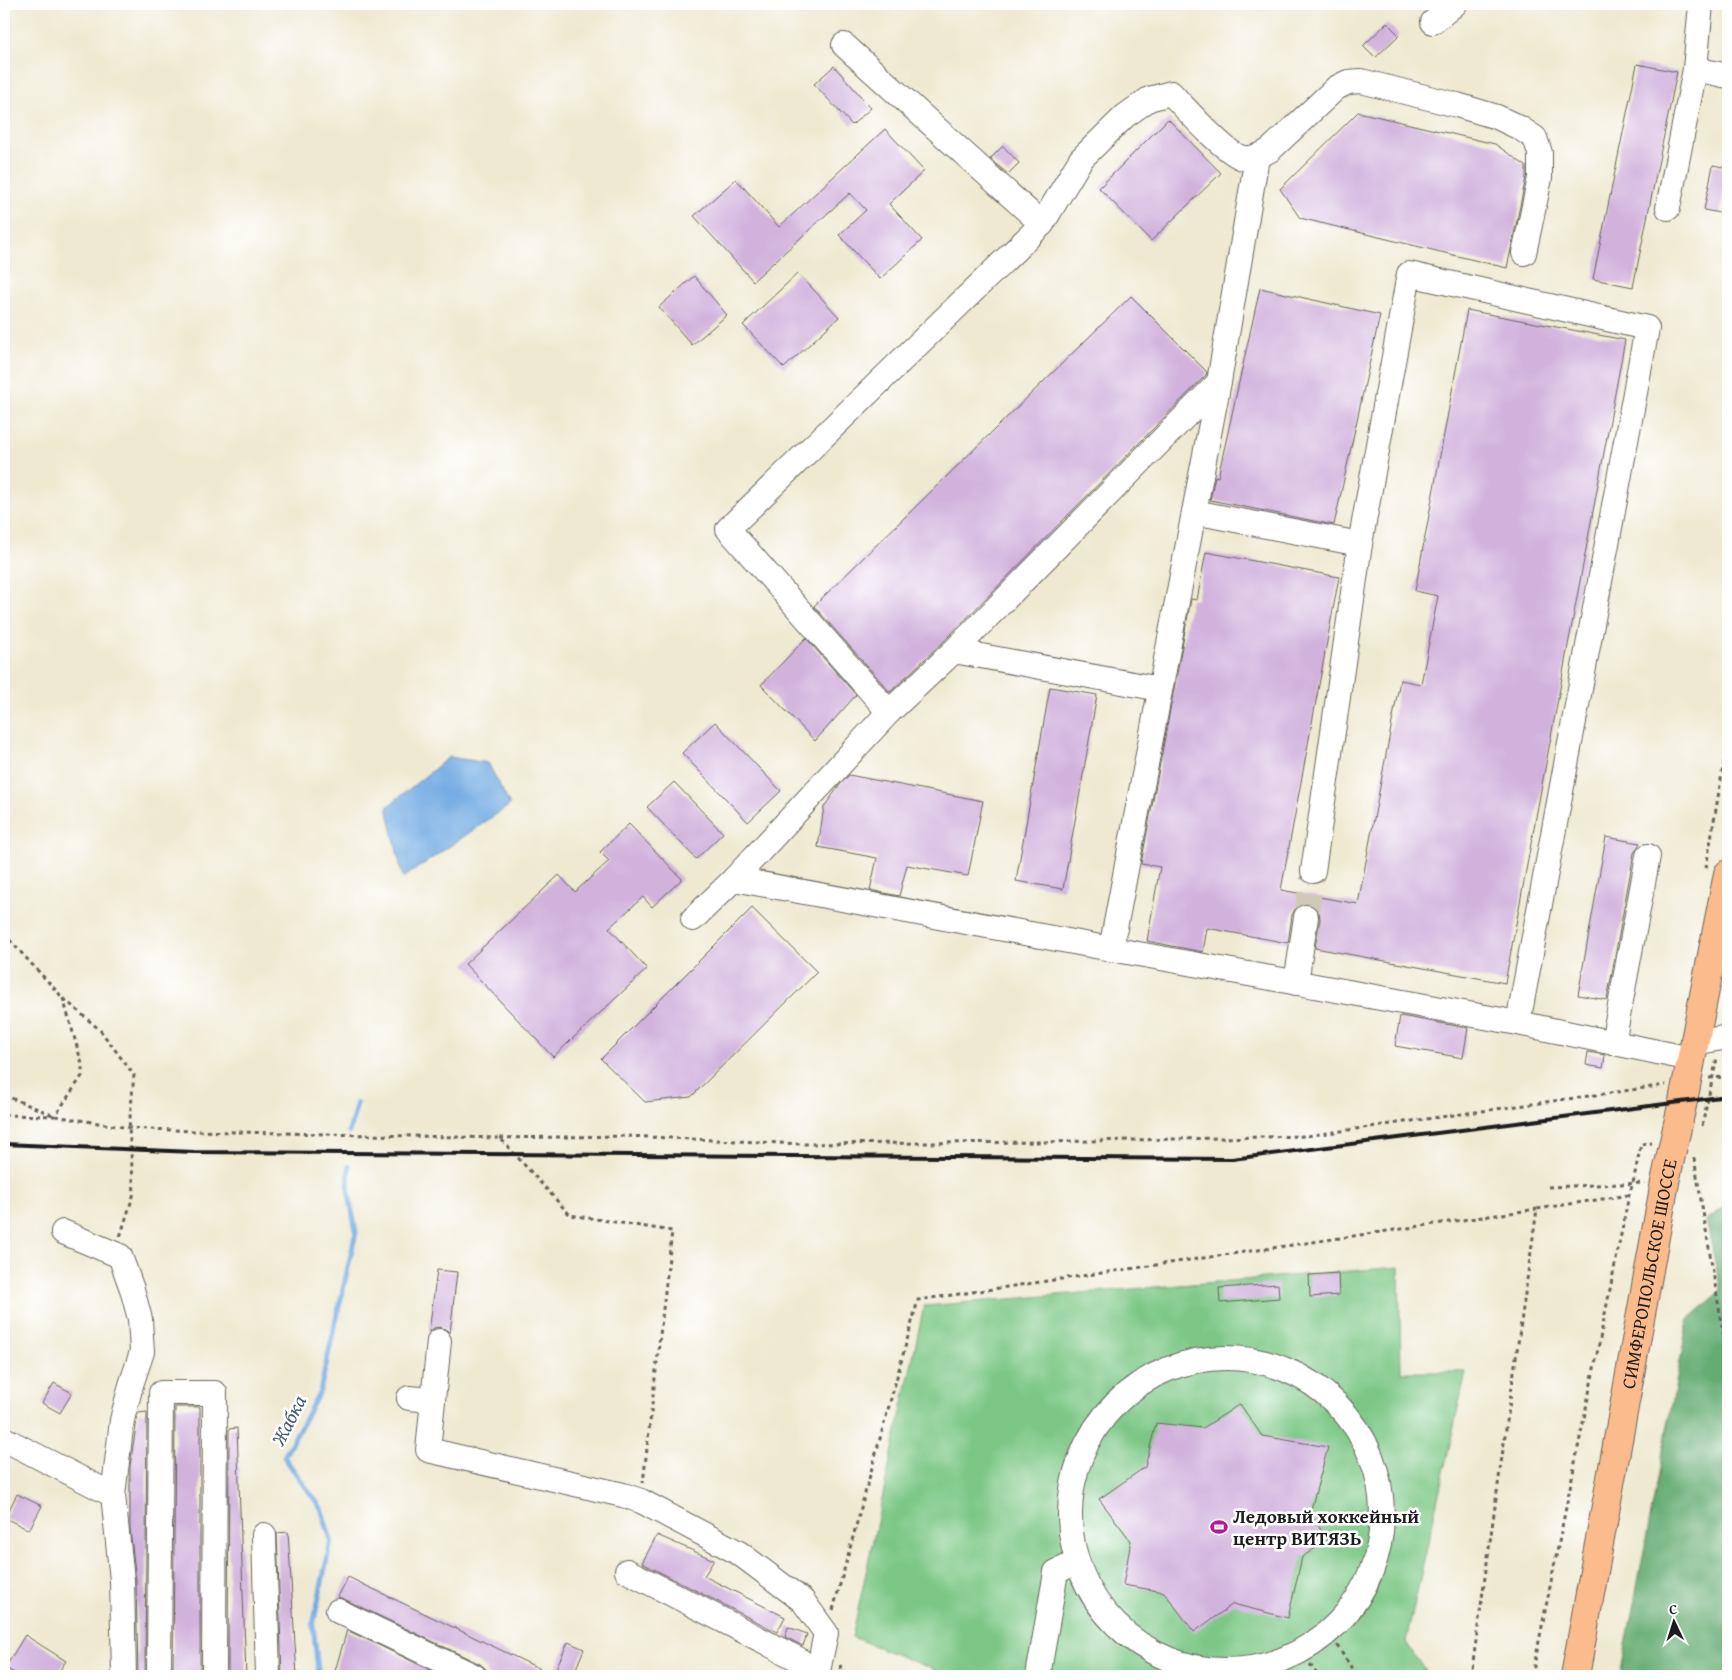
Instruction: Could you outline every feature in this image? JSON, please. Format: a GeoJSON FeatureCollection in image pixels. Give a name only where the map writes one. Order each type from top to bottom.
{"type":"FeatureCollection","features":[{"type":"Feature","properties":{"kind":"main road","name":"СИМФЕРОПОЛЬСКОЕ ШОССЕ"},"geometry":{"type":"LineString","coordinates":[[1575,1676],[1665,1182],[1721,939],[1728,874]]}},
{"type":"Feature","properties":{"kind":"street"},"geometry":{"type":"LineString","coordinates":[[1433,22],[1455,4]]}},
{"type":"Feature","properties":{"kind":"street"},"geometry":{"type":"LineString","coordinates":[[1668,208],[1695,70],[1701,4]]}},
{"type":"Feature","properties":{"kind":"street"},"geometry":{"type":"LineString","coordinates":[[844,45],[1042,224]]}},
{"type":"Feature","properties":{"kind":"street"},"geometry":{"type":"LineString","coordinates":[[1695,70],[1728,76]]}},
{"type":"Feature","properties":{"kind":"street"},"geometry":{"type":"LineString","coordinates":[[889,712],[728,529],[1042,224],[1081,159],[1125,116],[1149,99],[1170,94],[1229,150],[1242,158],[1257,157],[1270,150],[1336,88],[1348,82],[1360,81],[1497,117],[1535,138],[1540,152],[1540,178],[1524,253]]}},
{"type":"Feature","properties":{"kind":"street"},"geometry":{"type":"LineString","coordinates":[[1111,949],[1219,382],[1257,157]]}},
{"type":"Feature","properties":{"kind":"street"},"geometry":{"type":"LineString","coordinates":[[1313,871],[1360,544],[1409,274],[1647,328],[1518,1023]]}},
{"type":"Feature","properties":{"kind":"street"},"geometry":{"type":"LineString","coordinates":[[693,919],[734,878],[889,712],[954,651],[1219,382]]}},
{"type":"Feature","properties":{"kind":"street"},"geometry":{"type":"LineString","coordinates":[[1194,512],[1360,544]]}},
{"type":"Feature","properties":{"kind":"street"},"geometry":{"type":"LineString","coordinates":[[954,651],[1160,688]]}},
{"type":"Feature","properties":{"kind":"street"},"geometry":{"type":"LineString","coordinates":[[1613,1043],[1648,856]]}},
{"type":"Feature","properties":{"kind":"street"},"geometry":{"type":"LineString","coordinates":[[734,878],[1518,1023],[1613,1043],[1690,1071],[1725,1038]]}},
{"type":"Feature","properties":{"kind":"street"},"geometry":{"type":"LineString","coordinates":[[1296,983],[1306,917]]}},
{"type":"Feature","properties":{"kind":"street"},"geometry":{"type":"LineString","coordinates":[[63,1232],[120,1256],[140,1319],[142,1352],[122,1420],[113,1495],[122,1580],[124,1676]]}},
{"type":"Feature","properties":{"kind":"street"},"geometry":{"type":"LineString","coordinates":[[439,1341],[428,1450],[642,1501],[739,1553],[803,1601],[826,1633],[818,1676],[798,1659],[627,1571]]}},
{"type":"Feature","properties":{"kind":"street"},"geometry":{"type":"LineString","coordinates":[[1227,1357],[1269,1363],[1308,1380],[1340,1406],[1365,1441],[1380,1480],[1383,1522],[1375,1563],[1356,1601],[1328,1632],[1301,1651],[1260,1671],[1195,1667],[1164,1657],[1135,1641],[1110,1619],[1091,1592],[1077,1562],[1070,1521],[1074,1479],[1088,1440],[1113,1405],[1146,1379],[1185,1363],[1227,1357]]}},
{"type":"Feature","properties":{"kind":"street"},"geometry":{"type":"LineString","coordinates":[[158,1676],[162,1393],[215,1393],[214,1676]]}},
{"type":"Feature","properties":{"kind":"street"},"geometry":{"type":"LineString","coordinates":[[409,1398],[433,1400]]}},
{"type":"Feature","properties":{"kind":"street"},"geometry":{"type":"LineString","coordinates":[[4,1439],[113,1495]]}},
{"type":"Feature","properties":{"kind":"street"},"geometry":{"type":"LineString","coordinates":[[264,1535],[268,1676]]}},
{"type":"Feature","properties":{"kind":"street"},"geometry":{"type":"LineString","coordinates":[[1038,1676],[1056,1572],[1077,1562]]}},
{"type":"Feature","properties":{"kind":"street"},"geometry":{"type":"LineString","coordinates":[[338,1611],[474,1676]]}},
{"type":"Feature","properties":{"kind":"path"},"geometry":{"type":"LineString","coordinates":[[4,934],[63,998],[100,1030],[134,1075],[129,1128],[134,1192],[120,1235],[120,1256]]}},
{"type":"Feature","properties":{"kind":"path"},"geometry":{"type":"LineString","coordinates":[[55,1116],[82,1076],[82,1064],[63,998]]}},
{"type":"Feature","properties":{"kind":"path"},"geometry":{"type":"LineString","coordinates":[[4,1115],[55,1116],[129,1128],[194,1131],[500,1138],[627,1136],[802,1144],[1046,1142],[1306,1136],[1669,1084],[1690,1071],[1725,1038]]}},
{"type":"Feature","properties":{"kind":"path"},"geometry":{"type":"LineString","coordinates":[[1690,1071],[1728,1077]]}},
{"type":"Feature","properties":{"kind":"path"},"geometry":{"type":"LineString","coordinates":[[1690,1071],[1700,1133]]}},
{"type":"Feature","properties":{"kind":"path"},"geometry":{"type":"LineString","coordinates":[[4,1095],[55,1116]]}},
{"type":"Feature","properties":{"kind":"path"},"geometry":{"type":"LineString","coordinates":[[500,1138],[570,1214],[672,1230],[642,1501]]}},
{"type":"Feature","properties":{"kind":"path"},"geometry":{"type":"LineString","coordinates":[[1532,1676],[1641,1144],[1661,1142]]}},
{"type":"Feature","properties":{"kind":"path"},"geometry":{"type":"LineString","coordinates":[[1696,1151],[1694,1160],[1728,1362]]}},
{"type":"Feature","properties":{"kind":"path"},"geometry":{"type":"LineString","coordinates":[[1548,1187],[1665,1182]]}},
{"type":"Feature","properties":{"kind":"path"},"geometry":{"type":"LineString","coordinates":[[826,1633],[918,1300],[1629,1196]]}},
{"type":"Feature","properties":{"kind":"path"},"geometry":{"type":"LineString","coordinates":[[1471,1676],[1537,1209]]}},
{"type":"Feature","properties":{"kind":"path"},"geometry":{"type":"LineString","coordinates":[[1328,1632],[1357,1676]]}},
{"type":"Feature","properties":{"kind":"path"},"geometry":{"type":"LineString","coordinates":[[1301,1651],[1318,1676]]}},
{"type":"Feature","properties":{"kind":"green space"},"geometry":{"type":"Polygon","coordinates":[[[1728,1205],[1728,1676],[1620,1676],[1688,1320],[1721,1291],[1706,1220],[1728,1205]]]}},
{"type":"Feature","properties":{"kind":"green space"},"geometry":{"type":"Polygon","coordinates":[[[1399,1267],[1401,1372],[1466,1372],[1406,1642],[1428,1676],[950,1676],[852,1637],[924,1306],[1399,1267]]]}},
{"type":"Feature","properties":{"kind":"water"},"geometry":{"type":"Polygon","coordinates":[[[449,757],[488,763],[510,805],[403,878],[387,807],[449,757]]]}},
{"type":"Feature","properties":{"kind":"building"},"geometry":{"type":"Polygon","coordinates":[[[1387,23],[1399,35],[1375,58],[1363,46],[1387,23]]]}},
{"type":"Feature","properties":{"kind":"building"},"geometry":{"type":"Polygon","coordinates":[[[1637,64],[1677,72],[1633,287],[1593,279],[1637,64]]]}},
{"type":"Feature","properties":{"kind":"building"},"geometry":{"type":"Polygon","coordinates":[[[834,66],[871,108],[852,125],[814,84],[834,66]]]}},
{"type":"Feature","properties":{"kind":"building"},"geometry":{"type":"Polygon","coordinates":[[[1358,112],[1495,144],[1526,166],[1526,177],[1507,268],[1300,218],[1280,189],[1358,112]]]}},
{"type":"Feature","properties":{"kind":"building"},"geometry":{"type":"Polygon","coordinates":[[[1168,119],[1221,173],[1151,241],[1099,188],[1168,119]]]}},
{"type":"Feature","properties":{"kind":"building"},"geometry":{"type":"Polygon","coordinates":[[[885,129],[924,171],[889,204],[922,240],[880,279],[839,235],[866,210],[850,193],[753,281],[694,216],[736,179],[779,227],[885,129]]]}},
{"type":"Feature","properties":{"kind":"building"},"geometry":{"type":"Polygon","coordinates":[[[1003,146],[1019,163],[1008,174],[990,159],[1003,146]]]}},
{"type":"Feature","properties":{"kind":"building"},"geometry":{"type":"Polygon","coordinates":[[[1713,165],[1728,168],[1720,213],[1704,210],[1713,165]]]}},
{"type":"Feature","properties":{"kind":"building"},"geometry":{"type":"Polygon","coordinates":[[[798,273],[839,317],[784,368],[743,325],[798,273]]]}},
{"type":"Feature","properties":{"kind":"building"},"geometry":{"type":"Polygon","coordinates":[[[694,276],[727,315],[692,345],[659,307],[694,276]]]}},
{"type":"Feature","properties":{"kind":"building"},"geometry":{"type":"Polygon","coordinates":[[[1260,288],[1380,315],[1334,525],[1210,500],[1215,476],[1218,477],[1260,288]]]}},
{"type":"Feature","properties":{"kind":"building"},"geometry":{"type":"Polygon","coordinates":[[[1131,296],[1207,372],[1206,375],[944,641],[890,692],[814,606],[1131,296]]]}},
{"type":"Feature","properties":{"kind":"building"},"geometry":{"type":"Polygon","coordinates":[[[1467,310],[1625,340],[1505,983],[1315,948],[1320,919],[1319,912],[1308,903],[1301,904],[1292,915],[1288,943],[1207,928],[1203,952],[1147,941],[1160,867],[1141,864],[1191,599],[1197,600],[1206,552],[1339,577],[1281,890],[1358,904],[1400,680],[1421,684],[1438,596],[1415,591],[1467,310]]]}},
{"type":"Feature","properties":{"kind":"building"},"geometry":{"type":"Polygon","coordinates":[[[806,638],[856,695],[815,741],[761,685],[806,638]]]}},
{"type":"Feature","properties":{"kind":"building"},"geometry":{"type":"Polygon","coordinates":[[[1050,687],[1097,695],[1063,889],[1016,881],[1050,687]]]}},
{"type":"Feature","properties":{"kind":"building"},"geometry":{"type":"Polygon","coordinates":[[[715,722],[781,791],[748,822],[682,753],[715,722]]]}},
{"type":"Feature","properties":{"kind":"building"},"geometry":{"type":"Polygon","coordinates":[[[849,775],[983,801],[968,876],[907,865],[899,896],[870,890],[877,858],[818,847],[824,807],[849,775]]]}},
{"type":"Feature","properties":{"kind":"building"},"geometry":{"type":"Polygon","coordinates":[[[674,782],[723,833],[696,859],[647,807],[674,782]]]}},
{"type":"Feature","properties":{"kind":"building"},"geometry":{"type":"Polygon","coordinates":[[[629,824],[682,879],[652,907],[643,897],[609,928],[647,969],[553,1057],[465,964],[559,875],[575,892],[609,861],[600,852],[629,824]]]}},
{"type":"Feature","properties":{"kind":"building"},"geometry":{"type":"Polygon","coordinates":[[[1606,837],[1640,843],[1634,853],[1607,1000],[1578,995],[1606,837]]]}},
{"type":"Feature","properties":{"kind":"building"},"geometry":{"type":"Polygon","coordinates":[[[752,908],[817,972],[691,1097],[645,1102],[601,1059],[752,908]]]}},
{"type":"Feature","properties":{"kind":"building"},"geometry":{"type":"Polygon","coordinates":[[[1400,1016],[1468,1028],[1463,1058],[1395,1046],[1400,1016]]]}},
{"type":"Feature","properties":{"kind":"building"},"geometry":{"type":"Polygon","coordinates":[[[1588,1052],[1605,1055],[1603,1068],[1586,1065],[1588,1052]]]}},
{"type":"Feature","properties":{"kind":"building"},"geometry":{"type":"Polygon","coordinates":[[[437,1270],[457,1272],[450,1333],[440,1327],[434,1328],[429,1332],[437,1270]]]}},
{"type":"Feature","properties":{"kind":"building"},"geometry":{"type":"Polygon","coordinates":[[[1338,1273],[1339,1295],[1310,1297],[1309,1275],[1338,1273]]]}},
{"type":"Feature","properties":{"kind":"building"},"geometry":{"type":"Polygon","coordinates":[[[1278,1284],[1279,1298],[1220,1303],[1219,1288],[1278,1284]]]}},
{"type":"Feature","properties":{"kind":"building"},"geometry":{"type":"Polygon","coordinates":[[[54,1383],[72,1393],[60,1413],[42,1403],[54,1383]]]}},
{"type":"Feature","properties":{"kind":"building","name":"Ледовый хоккейный центр ВИТЯЗЬ"},"geometry":{"type":"Polygon","coordinates":[[[1240,1404],[1262,1436],[1328,1447],[1310,1513],[1328,1540],[1302,1557],[1288,1618],[1233,1604],[1194,1632],[1164,1592],[1123,1585],[1131,1541],[1099,1499],[1145,1467],[1156,1423],[1203,1428],[1240,1404]]]}},
{"type":"Feature","properties":{"kind":"building"},"geometry":{"type":"Polygon","coordinates":[[[175,1407],[200,1407],[200,1676],[173,1676],[175,1407]]]}},
{"type":"Feature","properties":{"kind":"building"},"geometry":{"type":"Polygon","coordinates":[[[147,1412],[145,1676],[138,1676],[136,1580],[130,1529],[130,1466],[138,1413],[147,1412]]]}},
{"type":"Feature","properties":{"kind":"building"},"geometry":{"type":"Polygon","coordinates":[[[237,1428],[246,1676],[228,1676],[229,1429],[237,1428]]]}},
{"type":"Feature","properties":{"kind":"building"},"geometry":{"type":"Polygon","coordinates":[[[17,1494],[42,1506],[29,1530],[5,1518],[17,1494]]]}},
{"type":"Feature","properties":{"kind":"building"},"geometry":{"type":"Polygon","coordinates":[[[288,1532],[297,1676],[282,1676],[277,1533],[288,1532]]]}},
{"type":"Feature","properties":{"kind":"building"},"geometry":{"type":"Polygon","coordinates":[[[657,1535],[714,1560],[704,1576],[785,1617],[777,1632],[642,1563],[657,1535]]]}},
{"type":"Feature","properties":{"kind":"building"},"geometry":{"type":"Polygon","coordinates":[[[348,1577],[553,1675],[568,1642],[584,1649],[573,1676],[488,1676],[486,1669],[480,1664],[338,1597],[348,1577]]]}},
{"type":"Feature","properties":{"kind":"building"},"geometry":{"type":"Polygon","coordinates":[[[788,1627],[807,1634],[803,1646],[785,1637],[788,1627]]]}},
{"type":"Feature","properties":{"kind":"building"},"geometry":{"type":"Polygon","coordinates":[[[347,1630],[443,1676],[353,1676],[335,1671],[347,1630]]]}},
{"type":"Feature","properties":{"kind":"building"},"geometry":{"type":"Polygon","coordinates":[[[25,1635],[66,1661],[56,1676],[20,1676],[5,1668],[25,1635]]]}},
{"type":"Feature","properties":{"kind":"waterway","name":"Жабка"},"geometry":{"type":"LineString","coordinates":[[349,1132],[357,1103]]}},
{"type":"Feature","properties":{"kind":"waterway","name":"Жабка"},"geometry":{"type":"LineString","coordinates":[[322,1676],[318,1671],[313,1625],[331,1540],[321,1508],[284,1457],[320,1391],[356,1232],[348,1189],[349,1166]]}},
{"type":"Feature","properties":{"kind":"tunnel"},"geometry":{"type":"LineString","coordinates":[[1306,917],[1313,871]]}},
{"type":"Feature","properties":{"kind":"railway"},"geometry":{"type":"LineString","coordinates":[[4,1144],[194,1152],[1232,1159],[1728,1096]]}},
{"type":"Feature","properties":{"kind":"place","name":"Ледовый хоккейный центр ВИТЯЗЬ"},"geometry":{"type":"Point","coordinates":[1219,1527]}}]}
